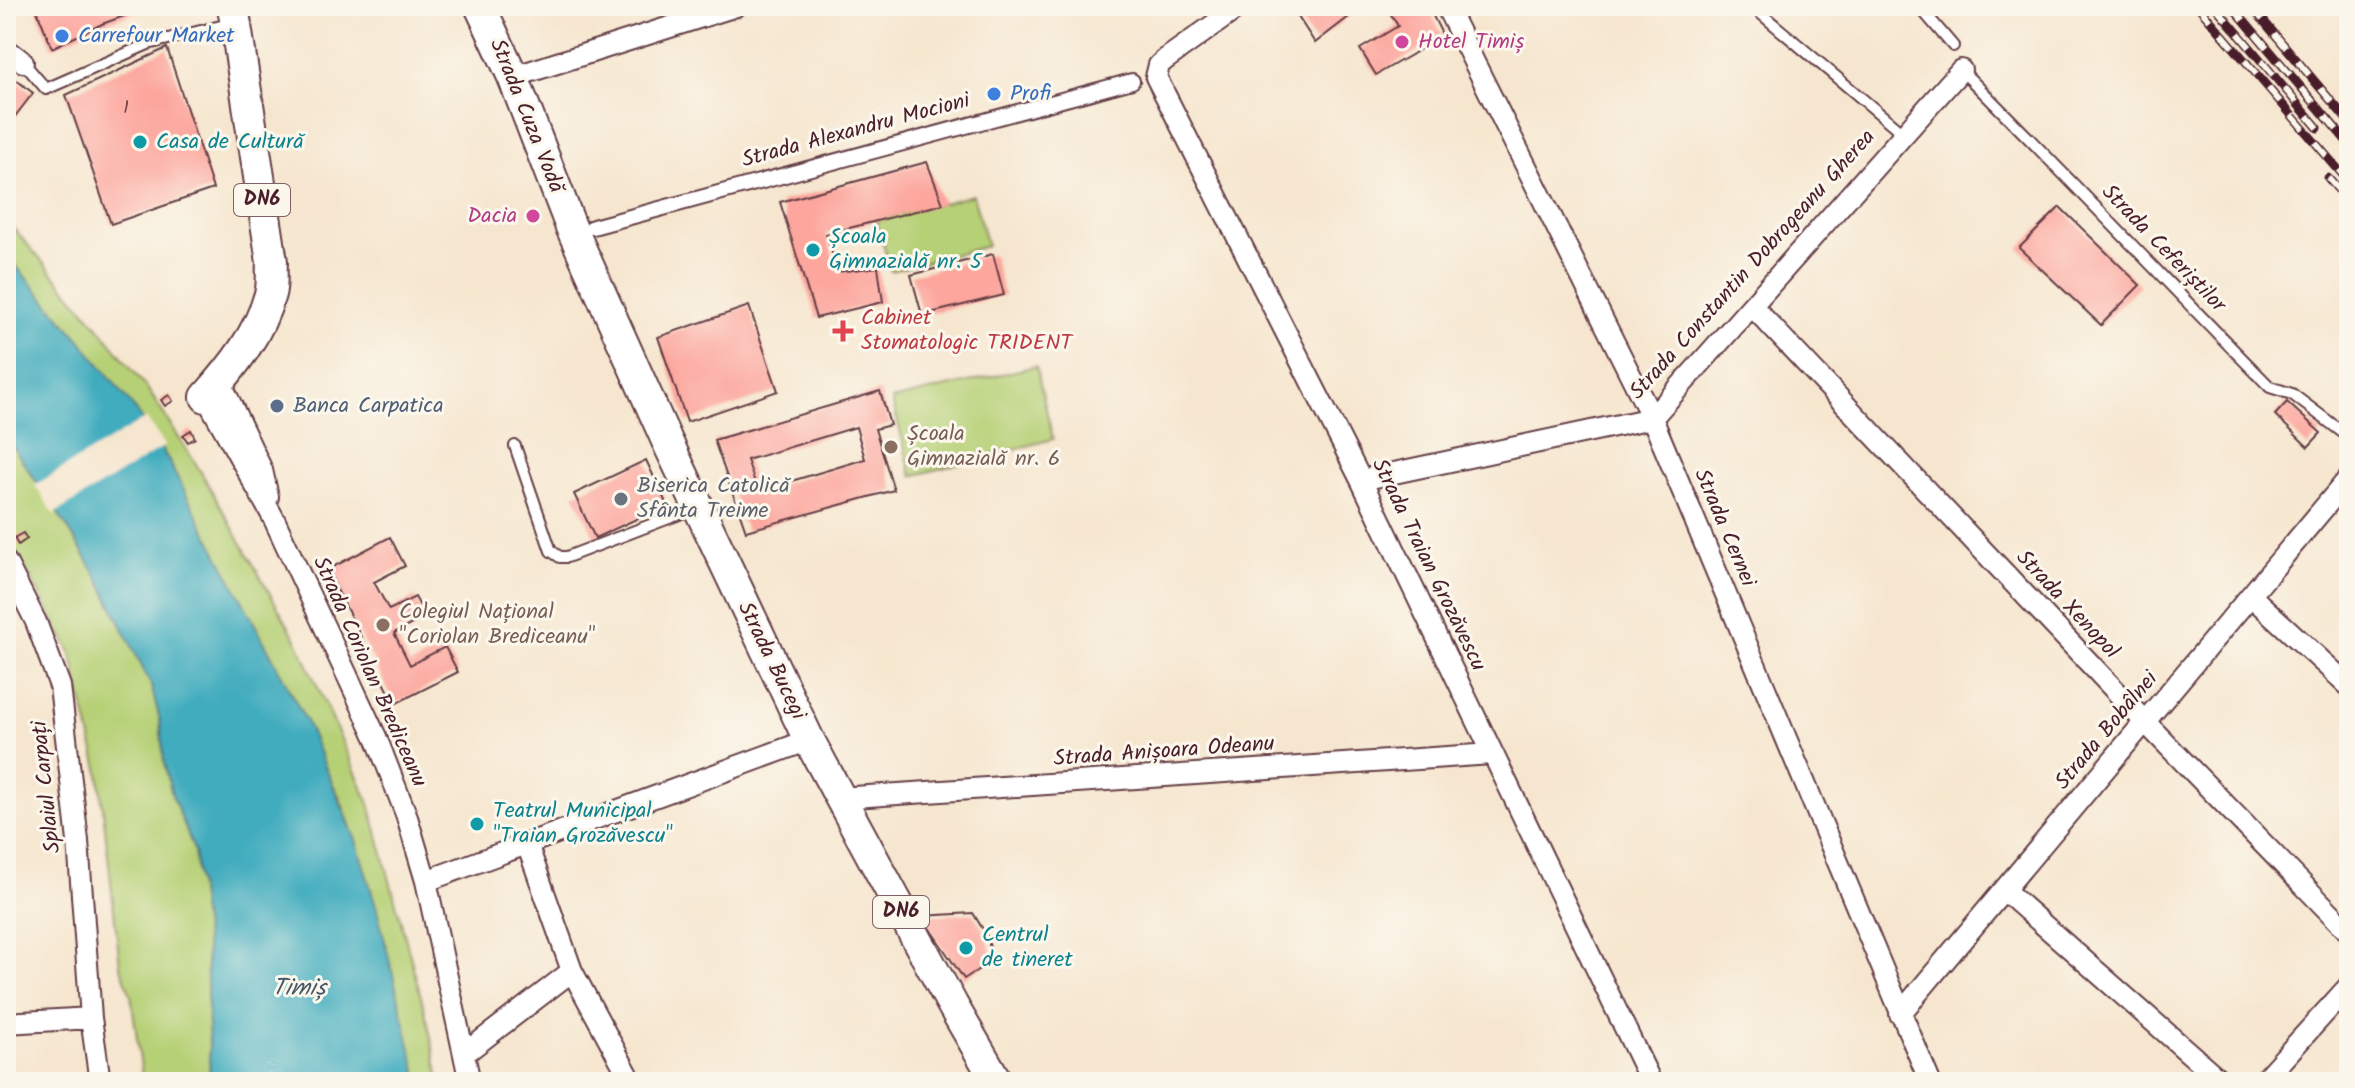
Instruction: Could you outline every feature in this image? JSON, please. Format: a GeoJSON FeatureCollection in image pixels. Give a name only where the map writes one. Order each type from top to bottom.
{"type":"FeatureCollection","features":[{"type":"Feature","properties":{"kind":"main road","name":"Strada Cuza Vodă"},"geometry":{"type":"LineString","coordinates":[[480,6],[582,227]]}},
{"type":"Feature","properties":{"kind":"main road","name":"DN6"},"geometry":{"type":"LineString","coordinates":[[213,389],[246,346],[271,292],[272,262],[234,14]]}},
{"type":"Feature","properties":{"kind":"main road","name":"Strada Bucegi"},"geometry":{"type":"LineString","coordinates":[[582,227],[697,507],[809,740],[997,1082]]}},
{"type":"Feature","properties":{"kind":"street"},"geometry":{"type":"LineString","coordinates":[[513,77],[736,6]]}},
{"type":"Feature","properties":{"kind":"street","name":"Strada Traian Grozăvescu"},"geometry":{"type":"LineString","coordinates":[[1240,6],[1166,59],[1155,72],[1361,480],[1651,1082]]}},
{"type":"Feature","properties":{"kind":"street","name":"Strada Cernei"},"geometry":{"type":"LineString","coordinates":[[1446,6],[1652,418],[1930,1082]]}},
{"type":"Feature","properties":{"kind":"street"},"geometry":{"type":"LineString","coordinates":[[6,49],[23,62]]}},
{"type":"Feature","properties":{"kind":"street","name":"Strada Constantin Dobrogeanu Gherea"},"geometry":{"type":"LineString","coordinates":[[1361,480],[1652,418],[1961,70]]}},
{"type":"Feature","properties":{"kind":"street","name":"Strada Alexandru Mocioni"},"geometry":{"type":"LineString","coordinates":[[582,227],[1132,81]]}},
{"type":"Feature","properties":{"kind":"street","name":"Strada Xenopol"},"geometry":{"type":"LineString","coordinates":[[1753,307],[2146,723],[2349,932]]}},
{"type":"Feature","properties":{"kind":"street","name":"Strada Coriolan Brediceanu"},"geometry":{"type":"LineString","coordinates":[[213,389],[262,470],[273,517],[376,737],[406,814],[426,881],[470,1082]]}},
{"type":"Feature","properties":{"kind":"street","name":"Strada Bobâlnei"},"geometry":{"type":"LineString","coordinates":[[1900,1014],[2349,478]]}},
{"type":"Feature","properties":{"kind":"street","name":"Splaiul Carpați"},"geometry":{"type":"LineString","coordinates":[[6,562],[36,622],[60,686],[78,841],[91,1018],[100,1082]]}},
{"type":"Feature","properties":{"kind":"street"},"geometry":{"type":"LineString","coordinates":[[2251,596],[2349,686]]}},
{"type":"Feature","properties":{"kind":"street"},"geometry":{"type":"LineString","coordinates":[[426,881],[809,740]]}},
{"type":"Feature","properties":{"kind":"street","name":"Strada Anișoara Odeanu"},"geometry":{"type":"LineString","coordinates":[[839,798],[1492,754]]}},
{"type":"Feature","properties":{"kind":"street"},"geometry":{"type":"LineString","coordinates":[[527,844],[572,971],[632,1082]]}},
{"type":"Feature","properties":{"kind":"street"},"geometry":{"type":"LineString","coordinates":[[2004,890],[2222,1082]]}},
{"type":"Feature","properties":{"kind":"street"},"geometry":{"type":"LineString","coordinates":[[464,1054],[572,971]]}},
{"type":"Feature","properties":{"kind":"street"},"geometry":{"type":"LineString","coordinates":[[2262,1082],[2349,986]]}},
{"type":"Feature","properties":{"kind":"street"},"geometry":{"type":"LineString","coordinates":[[6,1023],[91,1018]]}},
{"type":"Feature","properties":{"kind":"lane"},"geometry":{"type":"LineString","coordinates":[[1919,6],[1953,46]]}},
{"type":"Feature","properties":{"kind":"lane"},"geometry":{"type":"LineString","coordinates":[[1758,8],[1905,135]]}},
{"type":"Feature","properties":{"kind":"lane"},"geometry":{"type":"LineString","coordinates":[[23,62],[46,89],[148,44],[234,14]]}},
{"type":"Feature","properties":{"kind":"lane","name":"Strada Ceferiștilor"},"geometry":{"type":"LineString","coordinates":[[1961,70],[2270,387],[2292,394],[2349,437]]}},
{"type":"Feature","properties":{"kind":"lane"},"geometry":{"type":"LineString","coordinates":[[515,446],[551,551],[560,557],[697,507]]}},
{"type":"Feature","properties":{"kind":"green space"},"geometry":{"type":"Polygon","coordinates":[[[973,195],[987,246],[891,271],[876,221],[973,195]]]}},
{"type":"Feature","properties":{"kind":"green space"},"geometry":{"type":"Polygon","coordinates":[[[6,220],[147,388],[201,472],[298,643],[369,802],[428,1023],[440,1082],[419,1082],[374,903],[340,798],[166,456],[109,378],[6,255],[6,220]]]}},
{"type":"Feature","properties":{"kind":"green space"},"geometry":{"type":"Polygon","coordinates":[[[1036,366],[1053,439],[912,476],[892,400],[1036,366]]]}},
{"type":"Feature","properties":{"kind":"green space"},"geometry":{"type":"Polygon","coordinates":[[[6,437],[100,581],[151,685],[172,795],[194,850],[206,947],[210,1082],[143,1082],[131,995],[120,965],[99,773],[71,652],[6,533],[6,437]]]}},
{"type":"Feature","properties":{"kind":"water","name":"Timiș"},"geometry":{"type":"Polygon","coordinates":[[[6,255],[81,341],[135,409],[166,456],[307,723],[356,840],[377,909],[419,1082],[210,1082],[206,947],[194,850],[172,795],[151,685],[100,581],[6,437],[6,255]]]}},
{"type":"Feature","properties":{"kind":"pier"},"geometry":{"type":"Polygon","coordinates":[[[146,418],[165,446],[54,514],[35,485],[146,418]]]}},
{"type":"Feature","properties":{"kind":"building","name":"Carrefour Market"},"geometry":{"type":"Polygon","coordinates":[[[35,6],[152,6],[102,24],[52,48],[35,6]]]}},
{"type":"Feature","properties":{"kind":"building","name":"Hotel Timiș"},"geometry":{"type":"Polygon","coordinates":[[[1291,6],[1363,6],[1315,43],[1291,6]]]}},
{"type":"Feature","properties":{"kind":"building","name":"Hotel Timiș"},"geometry":{"type":"Polygon","coordinates":[[[1365,6],[1383,6],[1370,13],[1365,6]]]}},
{"type":"Feature","properties":{"kind":"building","name":"Hotel Timiș"},"geometry":{"type":"Polygon","coordinates":[[[1386,6],[1428,6],[1443,36],[1376,75],[1360,49],[1398,26],[1386,6]]]}},
{"type":"Feature","properties":{"kind":"building","name":"Casa de Cultură"},"geometry":{"type":"Polygon","coordinates":[[[167,48],[213,189],[111,224],[66,95],[167,48]]]}},
{"type":"Feature","properties":{"kind":"building"},"geometry":{"type":"Polygon","coordinates":[[[6,72],[33,93],[6,128],[6,72]]]}},
{"type":"Feature","properties":{"kind":"building","name":"Școala Gimnazială nr. 5"},"geometry":{"type":"Polygon","coordinates":[[[927,162],[943,204],[826,234],[838,272],[878,267],[883,302],[816,318],[780,202],[927,162]]]}},
{"type":"Feature","properties":{"kind":"building"},"geometry":{"type":"Polygon","coordinates":[[[2060,207],[2140,285],[2101,325],[2019,248],[2060,207]]]}},
{"type":"Feature","properties":{"kind":"building"},"geometry":{"type":"Polygon","coordinates":[[[993,254],[1004,295],[922,315],[911,275],[993,254]]]}},
{"type":"Feature","properties":{"kind":"building"},"geometry":{"type":"Polygon","coordinates":[[[749,306],[778,391],[687,422],[658,337],[749,306]]]}},
{"type":"Feature","properties":{"kind":"building"},"geometry":{"type":"Polygon","coordinates":[[[880,391],[890,425],[875,429],[894,490],[746,531],[714,440],[880,391]],[[856,427],[747,460],[758,491],[865,459],[856,427]]]}},
{"type":"Feature","properties":{"kind":"building"},"geometry":{"type":"Polygon","coordinates":[[[169,395],[173,401],[165,406],[161,400],[169,395]]]}},
{"type":"Feature","properties":{"kind":"building"},"geometry":{"type":"Polygon","coordinates":[[[2287,402],[2321,433],[2308,447],[2275,415],[2287,402]]]}},
{"type":"Feature","properties":{"kind":"building"},"geometry":{"type":"Polygon","coordinates":[[[191,430],[195,438],[188,442],[183,435],[191,430]]]}},
{"type":"Feature","properties":{"kind":"building","name":"Biserica Catolică Sfânta Treime"},"geometry":{"type":"Polygon","coordinates":[[[646,460],[667,505],[595,538],[574,494],[646,460]]]}},
{"type":"Feature","properties":{"kind":"building"},"geometry":{"type":"Polygon","coordinates":[[[23,533],[27,539],[18,545],[14,538],[23,533]]]}},
{"type":"Feature","properties":{"kind":"building","name":"Colegiul Național \"Coriolan Brediceanu\""},"geometry":{"type":"Polygon","coordinates":[[[390,537],[405,566],[374,582],[389,610],[415,597],[426,617],[394,633],[410,665],[445,647],[458,672],[395,704],[327,570],[390,537]]]}},
{"type":"Feature","properties":{"kind":"building","name":"Centrul de tineret"},"geometry":{"type":"Polygon","coordinates":[[[973,913],[987,936],[993,960],[964,979],[921,916],[973,913]]]}},
{"type":"Feature","properties":{"kind":"railway"},"geometry":{"type":"LineString","coordinates":[[2198,6],[2349,182]]}},
{"type":"Feature","properties":{"kind":"railway"},"geometry":{"type":"LineString","coordinates":[[2215,6],[2318,128]]}},
{"type":"Feature","properties":{"kind":"railway"},"geometry":{"type":"LineString","coordinates":[[2232,6],[2349,144]]}},
{"type":"Feature","properties":{"kind":"railway"},"geometry":{"type":"LineString","coordinates":[[2251,6],[2349,122]]}},
{"type":"Feature","properties":{"kind":"railway"},"geometry":{"type":"LineString","coordinates":[[2328,178],[2349,202]]}},
{"type":"Feature","properties":{"kind":"place","name":"Carrefour Market"},"geometry":{"type":"Point","coordinates":[62,36]}},
{"type":"Feature","properties":{"kind":"place","name":"Hotel Timiș"},"geometry":{"type":"Point","coordinates":[1402,42]}},
{"type":"Feature","properties":{"kind":"place","name":"Profi"},"geometry":{"type":"Point","coordinates":[994,94]}},
{"type":"Feature","properties":{"kind":"place","name":"Casa de Cultură"},"geometry":{"type":"Point","coordinates":[140,142]}},
{"type":"Feature","properties":{"kind":"place","name":"Dacia"},"geometry":{"type":"Point","coordinates":[533,216]}},
{"type":"Feature","properties":{"kind":"place","name":"Școala Gimnazială nr. 5"},"geometry":{"type":"Point","coordinates":[813,250]}},
{"type":"Feature","properties":{"kind":"place","name":"Cabinet Stomatologic TRIDENT"},"geometry":{"type":"Point","coordinates":[843,331]}},
{"type":"Feature","properties":{"kind":"place","name":"Banca Carpatica"},"geometry":{"type":"Point","coordinates":[277,406]}},
{"type":"Feature","properties":{"kind":"place","name":"Școala Gimnazială nr. 6"},"geometry":{"type":"Point","coordinates":[891,447]}},
{"type":"Feature","properties":{"kind":"place","name":"Biserica Catolică Sfânta Treime"},"geometry":{"type":"Point","coordinates":[621,499]}},
{"type":"Feature","properties":{"kind":"place","name":"Colegiul Național \"Coriolan Brediceanu\""},"geometry":{"type":"Point","coordinates":[383,625]}},
{"type":"Feature","properties":{"kind":"place","name":"Teatrul Municipal \"Traian Grozăvescu\""},"geometry":{"type":"Point","coordinates":[477,824]}},
{"type":"Feature","properties":{"kind":"place","name":"Centrul de tineret"},"geometry":{"type":"Point","coordinates":[966,948]}}]}
